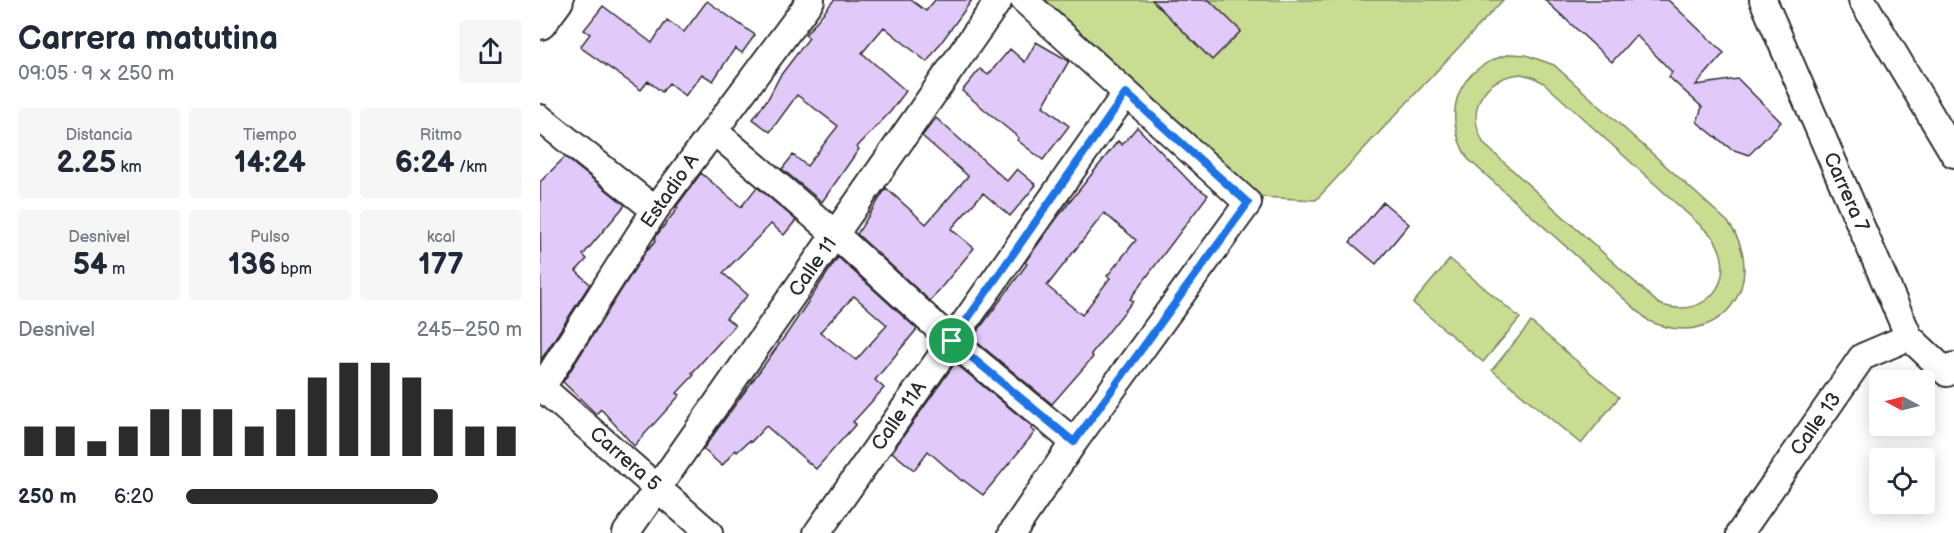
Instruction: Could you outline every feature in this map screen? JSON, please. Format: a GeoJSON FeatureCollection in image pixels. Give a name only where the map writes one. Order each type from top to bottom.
{"type":"FeatureCollection","features":[{"type":"Feature","properties":{"kind":"street"},"geometry":{"type":"LineString","coordinates":[[540,23],[557,0]]}},
{"type":"Feature","properties":{"kind":"street","name":"Estadio A"},"geometry":{"type":"LineString","coordinates":[[541,388],[655,210],[811,0]]}},
{"type":"Feature","properties":{"kind":"street","name":"Calle 11"},"geometry":{"type":"LineString","coordinates":[[626,533],[999,0]]}},
{"type":"Feature","properties":{"kind":"street"},"geometry":{"type":"LineString","coordinates":[[1012,533],[1074,442],[1248,203],[1024,0]]}},
{"type":"Feature","properties":{"kind":"street","name":"Carrera 7"},"geometry":{"type":"LineString","coordinates":[[1763,0],[1909,337],[1951,369]]}},
{"type":"Feature","properties":{"kind":"street"},"geometry":{"type":"LineString","coordinates":[[1862,0],[1954,154]]}},
{"type":"Feature","properties":{"kind":"street","name":"Calle 11A"},"geometry":{"type":"LineString","coordinates":[[817,533],[1126,93]]}},
{"type":"Feature","properties":{"kind":"street"},"geometry":{"type":"LineString","coordinates":[[540,118],[655,210]]}},
{"type":"Feature","properties":{"kind":"street"},"geometry":{"type":"LineString","coordinates":[[714,131],[835,234],[952,341],[1074,442]]}},
{"type":"Feature","properties":{"kind":"street","name":"Calle 13"},"geometry":{"type":"LineString","coordinates":[[1740,533],[1862,357],[1909,337]]}},
{"type":"Feature","properties":{"kind":"street","name":"Carrera 5"},"geometry":{"type":"LineString","coordinates":[[541,388],[709,533]]}},
{"type":"Feature","properties":{"kind":"green space"},"geometry":{"type":"Polygon","coordinates":[[[1039,0],[1503,0],[1316,200],[1259,197],[1039,0]]]}},
{"type":"Feature","properties":{"kind":"green space"},"geometry":{"type":"Polygon","coordinates":[[[1511,54],[1526,55],[1554,65],[1728,222],[1740,245],[1744,267],[1741,288],[1731,306],[1716,320],[1697,327],[1674,328],[1649,321],[1468,159],[1455,125],[1455,109],[1466,80],[1492,60],[1511,54]],[[1521,74],[1507,77],[1487,89],[1477,108],[1476,119],[1484,144],[1659,304],[1676,308],[1692,307],[1705,301],[1721,280],[1723,266],[1720,251],[1712,236],[1544,83],[1521,74]]]}},
{"type":"Feature","properties":{"kind":"green space"},"geometry":{"type":"Polygon","coordinates":[[[1450,259],[1520,318],[1483,362],[1413,303],[1450,259]]]}},
{"type":"Feature","properties":{"kind":"green space"},"geometry":{"type":"Polygon","coordinates":[[[1531,322],[1619,397],[1581,444],[1492,370],[1531,322]]]}},
{"type":"Feature","properties":{"kind":"building"},"geometry":{"type":"Polygon","coordinates":[[[834,0],[911,0],[926,11],[935,0],[972,0],[927,62],[884,27],[862,53],[906,91],[891,111],[857,147],[859,149],[822,202],[782,169],[793,155],[807,166],[838,126],[797,95],[770,132],[753,119],[769,97],[780,76],[809,38],[805,35],[834,0]]]}},
{"type":"Feature","properties":{"kind":"building"},"geometry":{"type":"Polygon","coordinates":[[[1152,0],[1209,0],[1241,31],[1212,60],[1152,0]]]}},
{"type":"Feature","properties":{"kind":"building"},"geometry":{"type":"Polygon","coordinates":[[[1545,0],[1668,0],[1724,53],[1696,85],[1738,79],[1781,122],[1749,155],[1731,149],[1697,122],[1702,107],[1669,77],[1672,72],[1636,35],[1612,62],[1545,0]]]}},
{"type":"Feature","properties":{"kind":"building"},"geometry":{"type":"Polygon","coordinates":[[[707,1],[755,35],[742,53],[735,48],[713,81],[702,74],[685,96],[669,83],[662,92],[648,81],[641,90],[580,47],[590,34],[584,30],[603,6],[652,43],[667,20],[684,32],[707,1]]]}},
{"type":"Feature","properties":{"kind":"building"},"geometry":{"type":"Polygon","coordinates":[[[1036,42],[1069,61],[1043,106],[1069,126],[1043,160],[962,91],[980,69],[988,75],[1010,49],[1025,62],[1036,42]]]}},
{"type":"Feature","properties":{"kind":"building"},"geometry":{"type":"Polygon","coordinates":[[[936,118],[1007,181],[1017,169],[1036,185],[1010,216],[983,193],[951,229],[974,248],[930,301],[857,234],[886,188],[926,224],[968,176],[922,136],[936,118]]]}},
{"type":"Feature","properties":{"kind":"building"},"geometry":{"type":"Polygon","coordinates":[[[1137,127],[1191,183],[1208,195],[1130,299],[1133,301],[1091,354],[1093,357],[1052,404],[973,339],[1057,218],[1118,141],[1122,145],[1137,127]],[[1104,213],[1047,286],[1082,315],[1110,278],[1107,276],[1136,240],[1104,213]]]}},
{"type":"Feature","properties":{"kind":"building"},"geometry":{"type":"Polygon","coordinates":[[[565,157],[625,205],[583,255],[587,259],[576,271],[590,284],[541,360],[540,182],[565,157]]]}},
{"type":"Feature","properties":{"kind":"building"},"geometry":{"type":"Polygon","coordinates":[[[701,173],[741,207],[757,187],[796,220],[784,235],[771,224],[723,273],[748,295],[726,318],[735,325],[692,373],[694,375],[677,393],[680,395],[634,446],[601,409],[596,414],[563,382],[646,251],[655,242],[656,236],[701,173]]]}},
{"type":"Feature","properties":{"kind":"building"},"geometry":{"type":"Polygon","coordinates":[[[1383,202],[1409,224],[1376,264],[1350,242],[1383,202]]]}},
{"type":"Feature","properties":{"kind":"building"},"geometry":{"type":"Polygon","coordinates":[[[838,257],[917,329],[875,380],[884,388],[853,422],[856,424],[816,469],[766,426],[751,442],[749,441],[737,452],[735,450],[722,466],[703,449],[788,332],[838,257]],[[854,296],[820,332],[856,360],[887,325],[854,296]]]}},
{"type":"Feature","properties":{"kind":"building"},"geometry":{"type":"Polygon","coordinates":[[[955,363],[1033,427],[1031,429],[1035,432],[983,495],[962,481],[928,451],[914,470],[892,452],[955,363]]]}},
{"type":"Feature","properties":{"kind":"route"},"geometry":{"type":"LineString","coordinates":[[1126,93],[1248,203],[1074,442],[952,341],[1126,93]]}}]}
